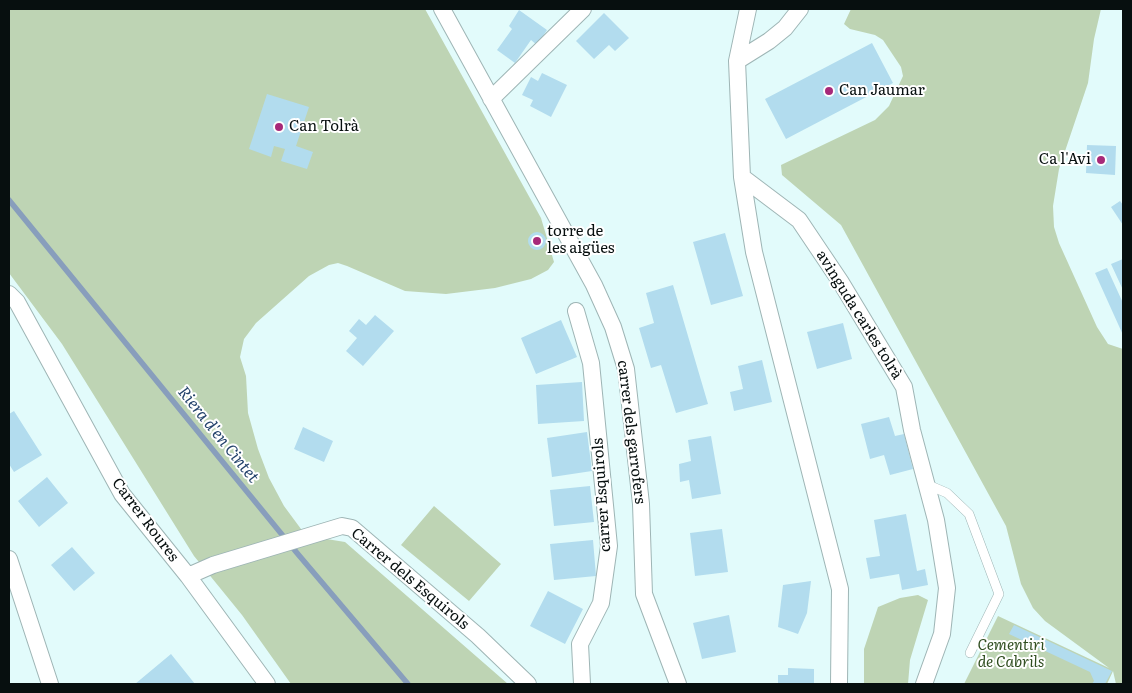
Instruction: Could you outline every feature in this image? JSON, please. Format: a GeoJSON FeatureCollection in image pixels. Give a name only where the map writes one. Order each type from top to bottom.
{"type":"FeatureCollection","features":[{"type":"Feature","properties":{"kind":"street","name":"carrer dels garrofers"},"geometry":{"type":"LineString","coordinates":[[442,9],[594,285],[614,327],[627,378],[640,504],[644,594],[678,684]]}},
{"type":"Feature","properties":{"kind":"street"},"geometry":{"type":"LineString","coordinates":[[491,99],[583,9]]}},
{"type":"Feature","properties":{"kind":"street"},"geometry":{"type":"LineString","coordinates":[[748,9],[737,61],[742,177],[754,252],[840,589],[838,684]]}},
{"type":"Feature","properties":{"kind":"street"},"geometry":{"type":"LineString","coordinates":[[737,61],[769,42],[785,28],[800,9]]}},
{"type":"Feature","properties":{"kind":"street","name":"avinguda carles tolrà"},"geometry":{"type":"LineString","coordinates":[[742,177],[799,220],[840,281],[904,387],[912,430],[936,520],[947,588],[942,634],[924,684]]}},
{"type":"Feature","properties":{"kind":"street","name":"Carrer Roures"},"geometry":{"type":"LineString","coordinates":[[9,294],[17,302],[122,494],[188,576],[266,684]]}},
{"type":"Feature","properties":{"kind":"street","name":"carrer Esquirols"},"geometry":{"type":"LineString","coordinates":[[576,312],[591,363],[609,546],[601,603],[580,644],[582,680]]}},
{"type":"Feature","properties":{"kind":"street","name":"Carrer dels Esquirols"},"geometry":{"type":"LineString","coordinates":[[188,576],[214,565],[342,526],[352,528],[478,636],[528,684]]}},
{"type":"Feature","properties":{"kind":"street"},"geometry":{"type":"LineString","coordinates":[[9,559],[50,684]]}},
{"type":"Feature","properties":{"kind":"lane"},"geometry":{"type":"LineString","coordinates":[[926,484],[947,493],[969,514],[999,594],[970,653]]}},
{"type":"Feature","properties":{"kind":"green space"},"geometry":{"type":"Polygon","coordinates":[[[9,9],[425,9],[541,218],[554,262],[548,270],[531,279],[495,288],[446,294],[405,291],[347,266],[338,263],[329,265],[309,276],[256,323],[244,339],[240,357],[246,376],[248,413],[258,449],[269,478],[284,506],[301,529],[308,536],[345,542],[508,684],[291,684],[242,615],[194,556],[62,344],[9,273],[9,9]]]}},
{"type":"Feature","properties":{"kind":"green space","name":"Cementiri de Cabrils"},"geometry":{"type":"Polygon","coordinates":[[[851,9],[1101,9],[1094,39],[1088,83],[1059,169],[1053,206],[1054,227],[1059,243],[1097,327],[1108,344],[1123,349],[1123,684],[1116,684],[1113,671],[1107,684],[964,684],[998,616],[1109,668],[1045,621],[1033,608],[1021,584],[1006,526],[841,225],[782,175],[781,165],[875,120],[889,106],[903,76],[901,67],[883,40],[875,35],[850,29],[844,24],[851,9]]]}},
{"type":"Feature","properties":{"kind":"green space"},"geometry":{"type":"Polygon","coordinates":[[[434,506],[501,564],[469,601],[401,545],[434,506]]]}},
{"type":"Feature","properties":{"kind":"green space"},"geometry":{"type":"Polygon","coordinates":[[[918,595],[928,600],[910,660],[908,684],[864,684],[864,649],[878,607],[900,598],[918,595]]]}},
{"type":"Feature","properties":{"kind":"building"},"geometry":{"type":"Polygon","coordinates":[[[519,10],[547,30],[537,45],[531,40],[515,63],[497,50],[512,29],[509,26],[519,10]]]}},
{"type":"Feature","properties":{"kind":"building"},"geometry":{"type":"Polygon","coordinates":[[[604,13],[629,38],[615,51],[609,45],[594,59],[576,41],[604,13]]]}},
{"type":"Feature","properties":{"kind":"building","name":"Can Jaumar"},"geometry":{"type":"Polygon","coordinates":[[[872,43],[893,83],[786,139],[765,99],[872,43]]]}},
{"type":"Feature","properties":{"kind":"building"},"geometry":{"type":"Polygon","coordinates":[[[542,73],[567,85],[551,117],[530,106],[533,100],[522,95],[531,77],[538,81],[542,73]]]}},
{"type":"Feature","properties":{"kind":"building","name":"Can Tolrà"},"geometry":{"type":"Polygon","coordinates":[[[267,94],[309,107],[296,146],[313,152],[307,169],[281,161],[285,149],[274,146],[271,157],[249,149],[267,94]]]}},
{"type":"Feature","properties":{"kind":"building","name":"Ca l'Avi"},"geometry":{"type":"Polygon","coordinates":[[[1087,145],[1116,146],[1115,175],[1086,173],[1087,145]]]}},
{"type":"Feature","properties":{"kind":"building"},"geometry":{"type":"Polygon","coordinates":[[[1120,201],[1123,205],[1123,225],[1111,207],[1120,201]]]}},
{"type":"Feature","properties":{"kind":"building","name":"torre de les aigües"},"geometry":{"type":"Polygon","coordinates":[[[537,232],[543,235],[546,241],[543,247],[537,250],[531,247],[528,241],[531,235],[537,232]]]}},
{"type":"Feature","properties":{"kind":"building"},"geometry":{"type":"Polygon","coordinates":[[[725,233],[743,296],[711,305],[693,242],[725,233]]]}},
{"type":"Feature","properties":{"kind":"building"},"geometry":{"type":"Polygon","coordinates":[[[1123,259],[1123,290],[1111,264],[1123,259]]]}},
{"type":"Feature","properties":{"kind":"building"},"geometry":{"type":"Polygon","coordinates":[[[1107,268],[1123,303],[1123,335],[1095,273],[1107,268]]]}},
{"type":"Feature","properties":{"kind":"building"},"geometry":{"type":"Polygon","coordinates":[[[673,285],[708,404],[676,413],[661,365],[651,368],[639,328],[654,323],[646,293],[673,285]]]}},
{"type":"Feature","properties":{"kind":"building"},"geometry":{"type":"Polygon","coordinates":[[[375,315],[394,331],[363,366],[346,351],[357,338],[349,331],[359,319],[366,325],[375,315]]]}},
{"type":"Feature","properties":{"kind":"building"},"geometry":{"type":"Polygon","coordinates":[[[561,320],[577,357],[536,374],[521,338],[561,320]]]}},
{"type":"Feature","properties":{"kind":"building"},"geometry":{"type":"Polygon","coordinates":[[[843,323],[852,359],[817,369],[807,332],[843,323]]]}},
{"type":"Feature","properties":{"kind":"building"},"geometry":{"type":"Polygon","coordinates":[[[762,360],[772,402],[734,411],[730,392],[743,389],[738,366],[762,360]]]}},
{"type":"Feature","properties":{"kind":"building"},"geometry":{"type":"Polygon","coordinates":[[[582,382],[584,421],[538,424],[536,385],[582,382]]]}},
{"type":"Feature","properties":{"kind":"building"},"geometry":{"type":"Polygon","coordinates":[[[14,411],[42,455],[14,472],[9,464],[9,414],[14,411]]]}},
{"type":"Feature","properties":{"kind":"building"},"geometry":{"type":"Polygon","coordinates":[[[889,417],[895,436],[904,434],[913,469],[890,475],[884,455],[870,459],[861,424],[889,417]]]}},
{"type":"Feature","properties":{"kind":"building"},"geometry":{"type":"Polygon","coordinates":[[[303,427],[333,441],[324,462],[294,449],[303,427]]]}},
{"type":"Feature","properties":{"kind":"building"},"geometry":{"type":"Polygon","coordinates":[[[587,432],[592,471],[552,477],[547,438],[587,432]]]}},
{"type":"Feature","properties":{"kind":"building"},"geometry":{"type":"Polygon","coordinates":[[[711,436],[721,494],[692,499],[689,480],[680,482],[679,464],[691,461],[688,440],[711,436]]]}},
{"type":"Feature","properties":{"kind":"building"},"geometry":{"type":"Polygon","coordinates":[[[47,477],[68,503],[39,527],[18,501],[47,477]]]}},
{"type":"Feature","properties":{"kind":"building"},"geometry":{"type":"Polygon","coordinates":[[[590,486],[594,522],[554,526],[550,490],[590,486]]]}},
{"type":"Feature","properties":{"kind":"building"},"geometry":{"type":"Polygon","coordinates":[[[906,514],[917,571],[925,569],[928,585],[902,590],[899,574],[870,579],[866,558],[880,556],[874,520],[906,514]]]}},
{"type":"Feature","properties":{"kind":"building"},"geometry":{"type":"Polygon","coordinates":[[[722,529],[728,572],[695,576],[690,533],[722,529]]]}},
{"type":"Feature","properties":{"kind":"building"},"geometry":{"type":"Polygon","coordinates":[[[593,540],[596,576],[554,580],[550,544],[593,540]]]}},
{"type":"Feature","properties":{"kind":"building"},"geometry":{"type":"Polygon","coordinates":[[[72,547],[95,573],[74,591],[51,565],[72,547]]]}},
{"type":"Feature","properties":{"kind":"building"},"geometry":{"type":"Polygon","coordinates":[[[811,581],[807,613],[798,634],[778,627],[783,585],[811,581]]]}},
{"type":"Feature","properties":{"kind":"building"},"geometry":{"type":"Polygon","coordinates":[[[548,591],[583,609],[565,644],[530,626],[548,591]]]}},
{"type":"Feature","properties":{"kind":"building"},"geometry":{"type":"Polygon","coordinates":[[[729,615],[736,652],[702,659],[693,623],[729,615]]]}},
{"type":"Feature","properties":{"kind":"building"},"geometry":{"type":"Polygon","coordinates":[[[1014,625],[1112,671],[1105,684],[1092,684],[1094,681],[1090,672],[1009,634],[1014,625]]]}},
{"type":"Feature","properties":{"kind":"building"},"geometry":{"type":"Polygon","coordinates":[[[171,654],[195,684],[135,684],[171,654]]]}},
{"type":"Feature","properties":{"kind":"building"},"geometry":{"type":"Polygon","coordinates":[[[788,668],[814,669],[814,684],[778,684],[778,675],[788,675],[788,668]]]}},
{"type":"Feature","properties":{"kind":"waterway","name":"Riera d'en Cintet"},"geometry":{"type":"LineString","coordinates":[[9,200],[297,553],[408,684]]}},
{"type":"Feature","properties":{"kind":"place","name":"Can Jaumar"},"geometry":{"type":"Point","coordinates":[829,91]}},
{"type":"Feature","properties":{"kind":"place","name":"Can Tolrà"},"geometry":{"type":"Point","coordinates":[279,127]}},
{"type":"Feature","properties":{"kind":"place","name":"Ca l'Avi"},"geometry":{"type":"Point","coordinates":[1101,160]}},
{"type":"Feature","properties":{"kind":"place","name":"torre de les aigües"},"geometry":{"type":"Point","coordinates":[537,241]}}]}
